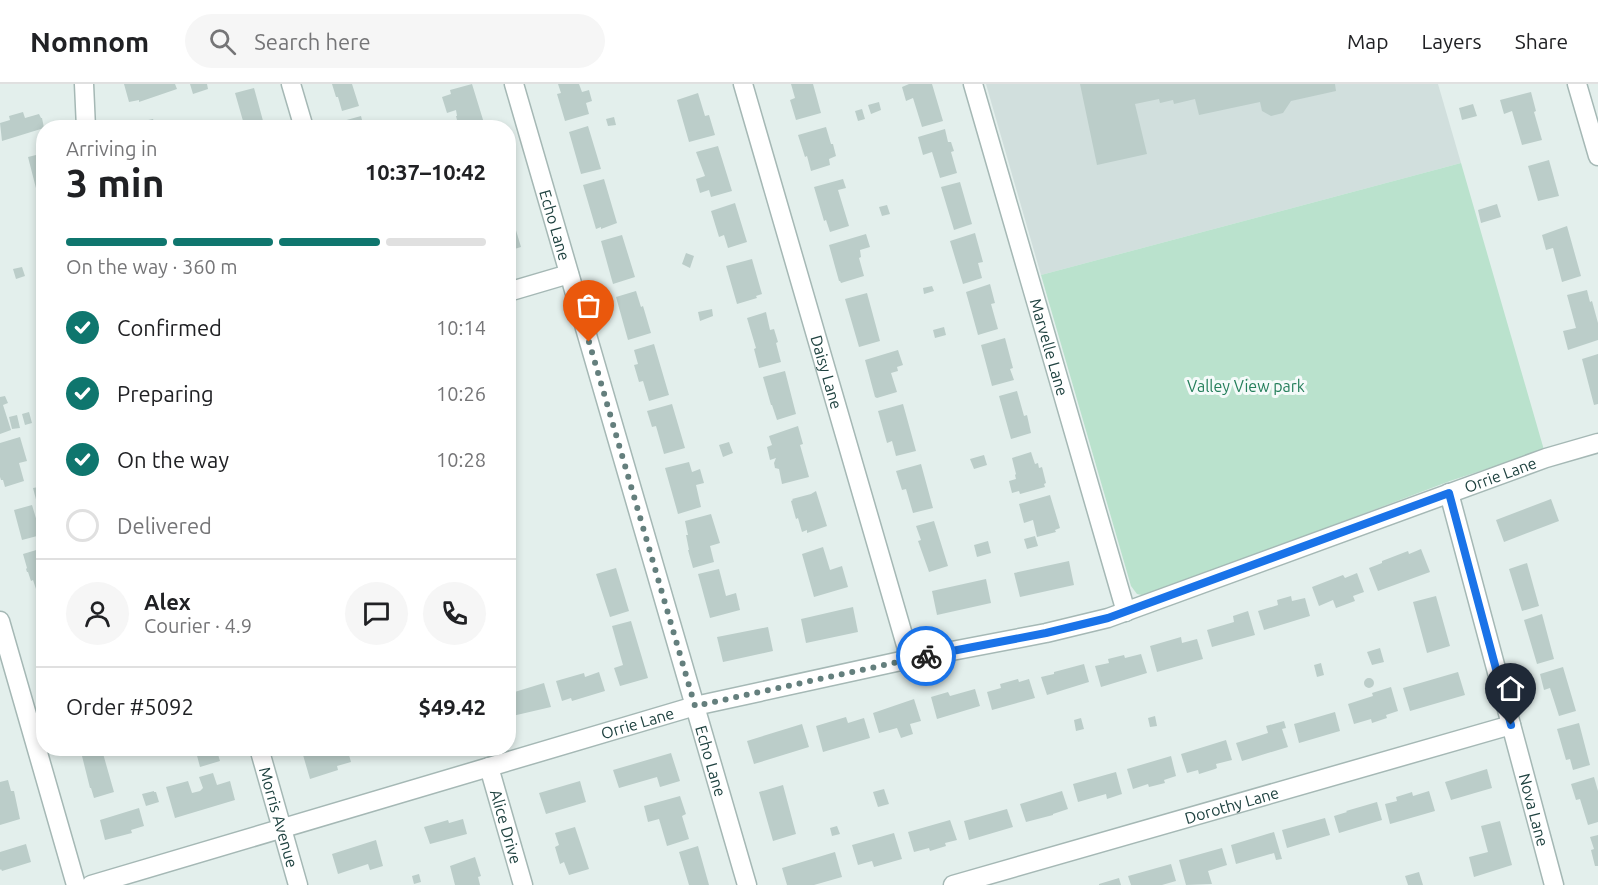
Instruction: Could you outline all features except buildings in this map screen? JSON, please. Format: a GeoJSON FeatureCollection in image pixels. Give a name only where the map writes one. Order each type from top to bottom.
{"type":"FeatureCollection","features":[{"type":"Feature","properties":{"kind":"street"},"geometry":{"type":"LineString","coordinates":[[84,84],[86,120]]}},
{"type":"Feature","properties":{"kind":"street"},"geometry":{"type":"LineString","coordinates":[[291,84],[302,120]]}},
{"type":"Feature","properties":{"kind":"street","name":"Echo Lane"},"geometry":{"type":"LineString","coordinates":[[514,84],[747,885]]}},
{"type":"Feature","properties":{"kind":"street","name":"Daisy Lane"},"geometry":{"type":"LineString","coordinates":[[743,84],[910,659]]}},
{"type":"Feature","properties":{"kind":"street","name":"Marvelle Lane"},"geometry":{"type":"LineString","coordinates":[[973,84],[1126,612]]}},
{"type":"Feature","properties":{"kind":"street"},"geometry":{"type":"LineString","coordinates":[[1577,84],[1598,156]]}},
{"type":"Feature","properties":{"kind":"street"},"geometry":{"type":"LineString","coordinates":[[516,290],[569,274]]}},
{"type":"Feature","properties":{"kind":"street","name":"Orrie Lane"},"geometry":{"type":"LineString","coordinates":[[91,885],[695,706],[1108,618],[1546,458],[1598,443]]}},
{"type":"Feature","properties":{"kind":"street","name":"Nova Lane"},"geometry":{"type":"LineString","coordinates":[[1449,493],[1554,885]]}},
{"type":"Feature","properties":{"kind":"street"},"geometry":{"type":"LineString","coordinates":[[0,621],[36,746]]}},
{"type":"Feature","properties":{"kind":"street","name":"Dorothy Lane"},"geometry":{"type":"LineString","coordinates":[[953,885],[1511,725]]}},
{"type":"Feature","properties":{"kind":"street"},"geometry":{"type":"LineString","coordinates":[[39,756],[76,885]]}},
{"type":"Feature","properties":{"kind":"street","name":"Morris Avenue"},"geometry":{"type":"LineString","coordinates":[[261,756],[298,885]]}},
{"type":"Feature","properties":{"kind":"street","name":"Alice Drive"},"geometry":{"type":"LineString","coordinates":[[489,767],[523,885]]}},
{"type":"Feature","properties":{"kind":"shaded area"},"geometry":{"type":"Polygon","coordinates":[[[986,84],[1438,84],[1461,163],[1041,275],[986,84]]]}},
{"type":"Feature","properties":{"kind":"green space","name":"Valley View park"},"geometry":{"type":"Polygon","coordinates":[[[1461,163],[1544,450],[1450,481],[1146,596],[1137,594],[1131,586],[1041,275],[1461,163]]]}},
{"type":"Feature","properties":{"kind":"way so far"},"geometry":{"type":"LineString","coordinates":[[589,342],[695,706],[926,656]]}},
{"type":"Feature","properties":{"kind":"route"},"geometry":{"type":"LineString","coordinates":[[926,656],[1046,633],[1108,618],[1449,493],[1511,725]]}}]}
